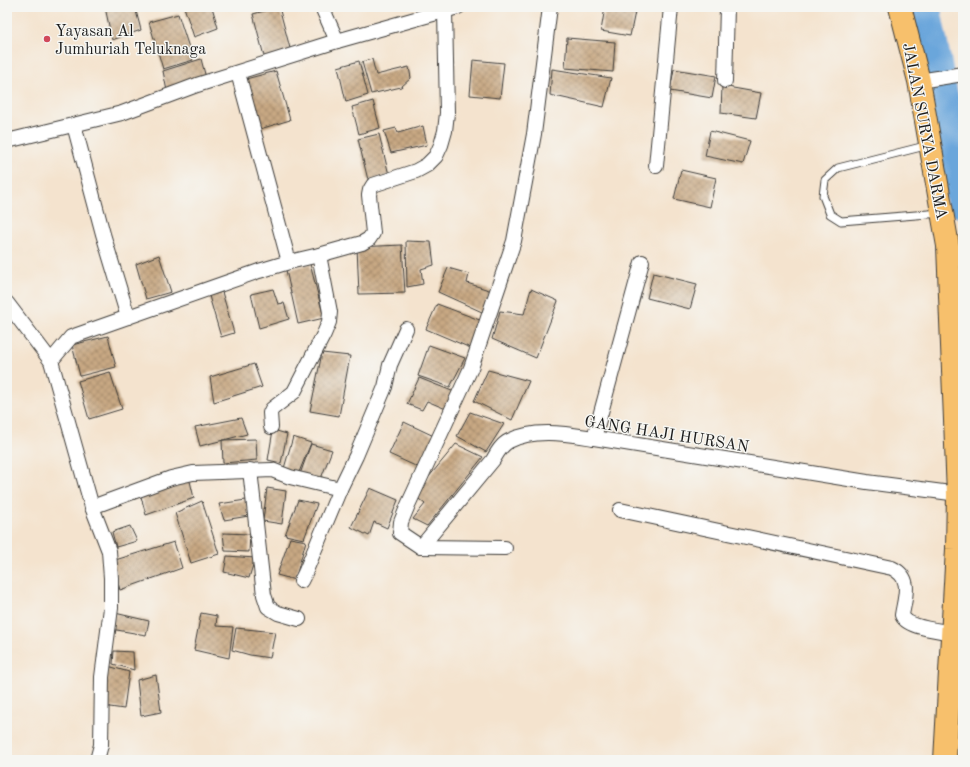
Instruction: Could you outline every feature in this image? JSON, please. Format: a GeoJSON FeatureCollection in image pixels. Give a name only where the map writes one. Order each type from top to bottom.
{"type":"FeatureCollection","features":[{"type":"Feature","properties":{"kind":"main road","name":"JALAN SURYA DARMA"},"geometry":{"type":"LineString","coordinates":[[900,7],[924,80],[931,145],[948,246],[957,266],[958,494],[960,548],[952,633],[945,760]]}},
{"type":"Feature","properties":{"kind":"street"},"geometry":{"type":"LineString","coordinates":[[322,7],[337,41]]}},
{"type":"Feature","properties":{"kind":"street"},"geometry":{"type":"LineString","coordinates":[[505,548],[421,547],[400,533],[401,522],[408,505],[471,368],[514,241],[534,134],[550,7]]}},
{"type":"Feature","properties":{"kind":"street"},"geometry":{"type":"LineString","coordinates":[[656,166],[671,7]]}},
{"type":"Feature","properties":{"kind":"street"},"geometry":{"type":"LineString","coordinates":[[725,81],[726,7]]}},
{"type":"Feature","properties":{"kind":"street"},"geometry":{"type":"LineString","coordinates":[[7,141],[122,113],[197,85],[449,8],[447,113],[441,145],[436,156],[427,165],[416,171],[373,186],[369,195],[373,233],[369,239],[362,243],[259,270],[71,337],[51,361]]}},
{"type":"Feature","properties":{"kind":"street"},"geometry":{"type":"LineString","coordinates":[[238,73],[289,262]]}},
{"type":"Feature","properties":{"kind":"street"},"geometry":{"type":"LineString","coordinates":[[924,80],[960,74]]}},
{"type":"Feature","properties":{"kind":"street"},"geometry":{"type":"LineString","coordinates":[[74,125],[103,234],[128,317]]}},
{"type":"Feature","properties":{"kind":"street"},"geometry":{"type":"LineString","coordinates":[[271,427],[270,413],[272,409],[294,392],[329,322],[330,312],[319,255]]}},
{"type":"Feature","properties":{"kind":"street"},"geometry":{"type":"LineString","coordinates":[[594,438],[642,262]]}},
{"type":"Feature","properties":{"kind":"street"},"geometry":{"type":"LineString","coordinates":[[7,303],[51,361],[92,507],[109,551],[111,608],[102,677],[101,745],[98,760]]}},
{"type":"Feature","properties":{"kind":"street"},"geometry":{"type":"LineString","coordinates":[[300,581],[305,573],[340,489],[356,456],[385,387],[390,365],[406,329]]}},
{"type":"Feature","properties":{"kind":"street","name":"GANG HAJI HURSAN"},"geometry":{"type":"LineString","coordinates":[[421,547],[493,460],[500,448],[508,442],[534,434],[549,433],[594,438],[867,482],[958,494]]}},
{"type":"Feature","properties":{"kind":"street"},"geometry":{"type":"LineString","coordinates":[[250,470],[264,595],[268,607],[278,613],[299,619]]}},
{"type":"Feature","properties":{"kind":"street"},"geometry":{"type":"LineString","coordinates":[[92,507],[171,478],[193,473],[272,470],[290,477],[340,489]]}},
{"type":"Feature","properties":{"kind":"street"},"geometry":{"type":"LineString","coordinates":[[620,510],[892,568],[899,571],[905,579],[907,586],[902,615],[904,619],[911,625],[952,633]]}},
{"type":"Feature","properties":{"kind":"lane"},"geometry":{"type":"LineString","coordinates":[[931,145],[838,168],[825,180],[823,196],[830,214],[841,221],[943,212]]}},
{"type":"Feature","properties":{"kind":"building"},"geometry":{"type":"Polygon","coordinates":[[[105,7],[135,7],[141,30],[112,40],[105,7]]]}},
{"type":"Feature","properties":{"kind":"building"},"geometry":{"type":"Polygon","coordinates":[[[184,7],[212,7],[218,28],[194,37],[184,7]]]}},
{"type":"Feature","properties":{"kind":"building"},"geometry":{"type":"Polygon","coordinates":[[[279,7],[291,52],[265,60],[253,14],[279,7]]]}},
{"type":"Feature","properties":{"kind":"building"},"geometry":{"type":"Polygon","coordinates":[[[605,7],[636,7],[630,36],[601,31],[605,7]]]}},
{"type":"Feature","properties":{"kind":"building"},"geometry":{"type":"Polygon","coordinates":[[[178,14],[193,60],[163,69],[149,22],[178,14]]]}},
{"type":"Feature","properties":{"kind":"building"},"geometry":{"type":"Polygon","coordinates":[[[567,38],[615,42],[613,72],[565,68],[567,38]]]}},
{"type":"Feature","properties":{"kind":"building"},"geometry":{"type":"Polygon","coordinates":[[[201,59],[206,78],[167,91],[163,71],[201,59]]]}},
{"type":"Feature","properties":{"kind":"building"},"geometry":{"type":"Polygon","coordinates":[[[372,59],[376,75],[409,67],[411,78],[401,87],[371,94],[362,62],[372,59]]]}},
{"type":"Feature","properties":{"kind":"building"},"geometry":{"type":"Polygon","coordinates":[[[473,60],[504,63],[500,98],[470,95],[473,60]]]}},
{"type":"Feature","properties":{"kind":"building"},"geometry":{"type":"Polygon","coordinates":[[[359,61],[368,95],[346,102],[338,67],[359,61]]]}},
{"type":"Feature","properties":{"kind":"building"},"geometry":{"type":"Polygon","coordinates":[[[552,69],[611,78],[604,107],[550,95],[552,69]]]}},
{"type":"Feature","properties":{"kind":"building"},"geometry":{"type":"Polygon","coordinates":[[[674,69],[716,76],[712,98],[670,91],[674,69]]]}},
{"type":"Feature","properties":{"kind":"building"},"geometry":{"type":"Polygon","coordinates":[[[276,71],[290,120],[260,129],[246,79],[276,71]]]}},
{"type":"Feature","properties":{"kind":"building"},"geometry":{"type":"Polygon","coordinates":[[[722,86],[761,93],[756,118],[721,113],[722,86]]]}},
{"type":"Feature","properties":{"kind":"building"},"geometry":{"type":"Polygon","coordinates":[[[373,101],[380,128],[359,134],[352,107],[373,101]]]}},
{"type":"Feature","properties":{"kind":"building"},"geometry":{"type":"Polygon","coordinates":[[[423,126],[427,145],[391,153],[384,131],[396,128],[398,133],[423,126]]]}},
{"type":"Feature","properties":{"kind":"building"},"geometry":{"type":"Polygon","coordinates":[[[710,131],[750,141],[743,164],[705,156],[710,131]]]}},
{"type":"Feature","properties":{"kind":"building"},"geometry":{"type":"Polygon","coordinates":[[[379,134],[389,175],[368,180],[358,139],[379,134]]]}},
{"type":"Feature","properties":{"kind":"building"},"geometry":{"type":"Polygon","coordinates":[[[681,170],[716,178],[710,207],[674,199],[681,170]]]}},
{"type":"Feature","properties":{"kind":"building"},"geometry":{"type":"Polygon","coordinates":[[[406,241],[431,242],[434,265],[421,269],[423,284],[407,287],[406,241]]]}},
{"type":"Feature","properties":{"kind":"building"},"geometry":{"type":"Polygon","coordinates":[[[402,245],[405,293],[359,294],[357,247],[402,245]]]}},
{"type":"Feature","properties":{"kind":"building"},"geometry":{"type":"Polygon","coordinates":[[[159,255],[171,292],[146,299],[136,264],[159,255]]]}},
{"type":"Feature","properties":{"kind":"building"},"geometry":{"type":"Polygon","coordinates":[[[310,264],[324,318],[298,324],[286,270],[310,264]]]}},
{"type":"Feature","properties":{"kind":"building"},"geometry":{"type":"Polygon","coordinates":[[[448,268],[469,274],[467,283],[492,291],[482,312],[438,292],[448,268]]]}},
{"type":"Feature","properties":{"kind":"building"},"geometry":{"type":"Polygon","coordinates":[[[653,273],[697,284],[690,309],[647,298],[653,273]]]}},
{"type":"Feature","properties":{"kind":"building"},"geometry":{"type":"Polygon","coordinates":[[[273,289],[278,304],[284,303],[289,319],[259,328],[251,294],[273,289]]]}},
{"type":"Feature","properties":{"kind":"building"},"geometry":{"type":"Polygon","coordinates":[[[531,289],[558,301],[536,358],[492,339],[500,311],[524,314],[531,289]]]}},
{"type":"Feature","properties":{"kind":"building"},"geometry":{"type":"Polygon","coordinates":[[[222,292],[234,333],[221,337],[209,296],[222,292]]]}},
{"type":"Feature","properties":{"kind":"building"},"geometry":{"type":"Polygon","coordinates":[[[437,304],[485,322],[473,349],[426,329],[437,304]]]}},
{"type":"Feature","properties":{"kind":"building"},"geometry":{"type":"Polygon","coordinates":[[[108,336],[116,367],[80,376],[72,345],[108,336]]]}},
{"type":"Feature","properties":{"kind":"building"},"geometry":{"type":"Polygon","coordinates":[[[429,345],[465,358],[450,387],[418,376],[429,345]]]}},
{"type":"Feature","properties":{"kind":"building"},"geometry":{"type":"Polygon","coordinates":[[[322,353],[350,356],[339,416],[310,411],[322,353]]]}},
{"type":"Feature","properties":{"kind":"building"},"geometry":{"type":"Polygon","coordinates":[[[254,364],[262,387],[214,402],[210,377],[254,364]]]}},
{"type":"Feature","properties":{"kind":"building"},"geometry":{"type":"Polygon","coordinates":[[[488,370],[529,381],[512,420],[474,401],[488,370]]]}},
{"type":"Feature","properties":{"kind":"building"},"geometry":{"type":"Polygon","coordinates":[[[110,372],[122,409],[89,419],[78,381],[110,372]]]}},
{"type":"Feature","properties":{"kind":"building"},"geometry":{"type":"Polygon","coordinates":[[[419,378],[457,393],[446,409],[427,401],[422,410],[407,404],[419,378]]]}},
{"type":"Feature","properties":{"kind":"building"},"geometry":{"type":"Polygon","coordinates":[[[470,412],[504,424],[486,452],[457,436],[470,412]]]}},
{"type":"Feature","properties":{"kind":"building"},"geometry":{"type":"Polygon","coordinates":[[[241,418],[247,434],[200,446],[195,427],[241,418]]]}},
{"type":"Feature","properties":{"kind":"building"},"geometry":{"type":"Polygon","coordinates":[[[404,422],[438,438],[422,469],[389,454],[404,422]]]}},
{"type":"Feature","properties":{"kind":"building"},"geometry":{"type":"Polygon","coordinates":[[[273,430],[287,434],[281,463],[268,460],[273,430]]]}},
{"type":"Feature","properties":{"kind":"building"},"geometry":{"type":"Polygon","coordinates":[[[293,437],[311,443],[297,477],[283,472],[293,437]]]}},
{"type":"Feature","properties":{"kind":"building"},"geometry":{"type":"Polygon","coordinates":[[[256,439],[257,460],[223,463],[222,440],[256,439]]]}},
{"type":"Feature","properties":{"kind":"building"},"geometry":{"type":"Polygon","coordinates":[[[311,444],[332,450],[320,481],[300,474],[311,444]]]}},
{"type":"Feature","properties":{"kind":"building"},"geometry":{"type":"Polygon","coordinates":[[[456,444],[483,457],[427,526],[413,519],[425,504],[414,495],[456,444]]]}},
{"type":"Feature","properties":{"kind":"building"},"geometry":{"type":"Polygon","coordinates":[[[189,477],[194,498],[146,515],[140,493],[189,477]]]}},
{"type":"Feature","properties":{"kind":"building"},"geometry":{"type":"Polygon","coordinates":[[[267,488],[286,491],[282,524],[263,521],[267,488]]]}},
{"type":"Feature","properties":{"kind":"building"},"geometry":{"type":"Polygon","coordinates":[[[370,488],[398,500],[387,528],[374,522],[369,536],[351,527],[370,488]]]}},
{"type":"Feature","properties":{"kind":"building"},"geometry":{"type":"Polygon","coordinates":[[[246,500],[249,516],[224,520],[219,504],[246,500]]]}},
{"type":"Feature","properties":{"kind":"building"},"geometry":{"type":"Polygon","coordinates":[[[298,500],[317,504],[304,539],[285,535],[298,500]]]}},
{"type":"Feature","properties":{"kind":"building"},"geometry":{"type":"Polygon","coordinates":[[[202,501],[219,554],[191,563],[175,513],[202,501]]]}},
{"type":"Feature","properties":{"kind":"building"},"geometry":{"type":"Polygon","coordinates":[[[130,526],[137,541],[116,547],[112,532],[130,526]]]}},
{"type":"Feature","properties":{"kind":"building"},"geometry":{"type":"Polygon","coordinates":[[[223,533],[250,534],[249,552],[225,551],[223,533]]]}},
{"type":"Feature","properties":{"kind":"building"},"geometry":{"type":"Polygon","coordinates":[[[290,538],[306,541],[295,580],[277,575],[290,538]]]}},
{"type":"Feature","properties":{"kind":"building"},"geometry":{"type":"Polygon","coordinates":[[[174,542],[182,568],[120,590],[112,561],[174,542]]]}},
{"type":"Feature","properties":{"kind":"building"},"geometry":{"type":"Polygon","coordinates":[[[227,556],[255,558],[249,578],[224,572],[227,556]]]}},
{"type":"Feature","properties":{"kind":"building"},"geometry":{"type":"Polygon","coordinates":[[[115,613],[149,621],[146,635],[111,629],[115,613]]]}},
{"type":"Feature","properties":{"kind":"building"},"geometry":{"type":"Polygon","coordinates":[[[201,613],[217,616],[216,626],[233,627],[229,658],[194,650],[201,613]]]}},
{"type":"Feature","properties":{"kind":"building"},"geometry":{"type":"Polygon","coordinates":[[[236,628],[275,632],[270,658],[232,650],[236,628]]]}},
{"type":"Feature","properties":{"kind":"building"},"geometry":{"type":"Polygon","coordinates":[[[114,651],[133,652],[134,670],[113,664],[114,651]]]}},
{"type":"Feature","properties":{"kind":"building"},"geometry":{"type":"Polygon","coordinates":[[[108,666],[129,672],[124,709],[103,706],[108,666]]]}},
{"type":"Feature","properties":{"kind":"building"},"geometry":{"type":"Polygon","coordinates":[[[156,675],[161,712],[141,716],[137,680],[156,675]]]}},
{"type":"Feature","properties":{"kind":"waterway"},"geometry":{"type":"LineString","coordinates":[[924,7],[963,202]]}},
{"type":"Feature","properties":{"kind":"place","name":"Yayasan Al Jumhuriah Teluknaga"},"geometry":{"type":"Point","coordinates":[47,39]}}]}
